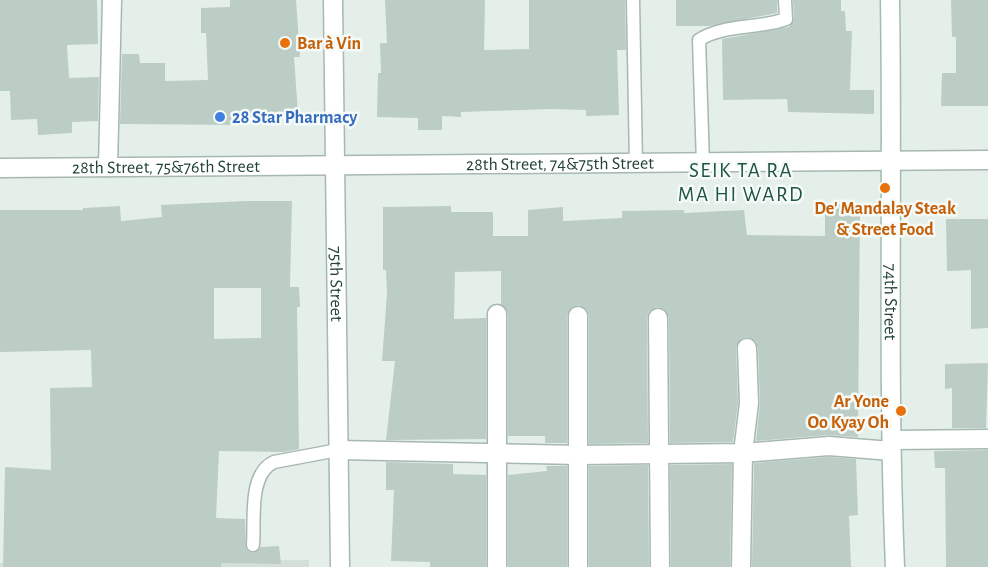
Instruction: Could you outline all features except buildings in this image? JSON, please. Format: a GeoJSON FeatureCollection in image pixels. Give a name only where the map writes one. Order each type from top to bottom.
{"type":"FeatureCollection","features":[{"type":"Feature","properties":{"kind":"street"},"geometry":{"type":"LineString","coordinates":[[108,167],[112,0]]}},
{"type":"Feature","properties":{"kind":"street","name":"75th Street"},"geometry":{"type":"LineString","coordinates":[[333,0],[333,167],[340,567]]}},
{"type":"Feature","properties":{"kind":"street","name":"74th Street"},"geometry":{"type":"LineString","coordinates":[[890,0],[891,445],[894,567]]}},
{"type":"Feature","properties":{"kind":"street","name":"28th Street, 74&75th Street"},"geometry":{"type":"LineString","coordinates":[[333,167],[988,160]]}},
{"type":"Feature","properties":{"kind":"street","name":"28th Street, 75&76th Street"},"geometry":{"type":"LineString","coordinates":[[0,168],[333,167]]}},
{"type":"Feature","properties":{"kind":"street"},"geometry":{"type":"LineString","coordinates":[[497,314],[497,567]]}},
{"type":"Feature","properties":{"kind":"street"},"geometry":{"type":"LineString","coordinates":[[578,316],[578,567]]}},
{"type":"Feature","properties":{"kind":"street"},"geometry":{"type":"LineString","coordinates":[[658,318],[660,567]]}},
{"type":"Feature","properties":{"kind":"street"},"geometry":{"type":"LineString","coordinates":[[741,567],[743,453],[749,403],[747,348]]}},
{"type":"Feature","properties":{"kind":"street"},"geometry":{"type":"LineString","coordinates":[[338,450],[579,455],[743,453],[988,438]]}},
{"type":"Feature","properties":{"kind":"lane"},"geometry":{"type":"LineString","coordinates":[[633,0],[636,165]]}},
{"type":"Feature","properties":{"kind":"lane"},"geometry":{"type":"LineString","coordinates":[[703,164],[699,40],[710,33],[758,27],[786,19],[785,0]]}},
{"type":"Feature","properties":{"kind":"lane"},"geometry":{"type":"LineString","coordinates":[[253,544],[256,486],[266,466],[274,462],[338,450]]}},
{"type":"Feature","properties":{"kind":"shaded area"},"geometry":{"type":"Polygon","coordinates":[[[309,560],[309,567],[0,567],[0,563],[309,560]]]}},
{"type":"Feature","properties":{"kind":"place","name":"Bar à Vin"},"geometry":{"type":"Point","coordinates":[285,43]}},
{"type":"Feature","properties":{"kind":"place","name":"28 Star Pharmacy"},"geometry":{"type":"Point","coordinates":[220,117]}},
{"type":"Feature","properties":{"kind":"place","name":"De' Mandalay Steak & Street Food"},"geometry":{"type":"Point","coordinates":[885,188]}},
{"type":"Feature","properties":{"kind":"place","name":"Ar Yone Oo Kyay Oh"},"geometry":{"type":"Point","coordinates":[901,411]}},
{"type":"Feature","properties":{"kind":"district","name":"SEIK TA RA MA HI WARD"},"geometry":{"type":"Point","coordinates":[741,182]}}]}
